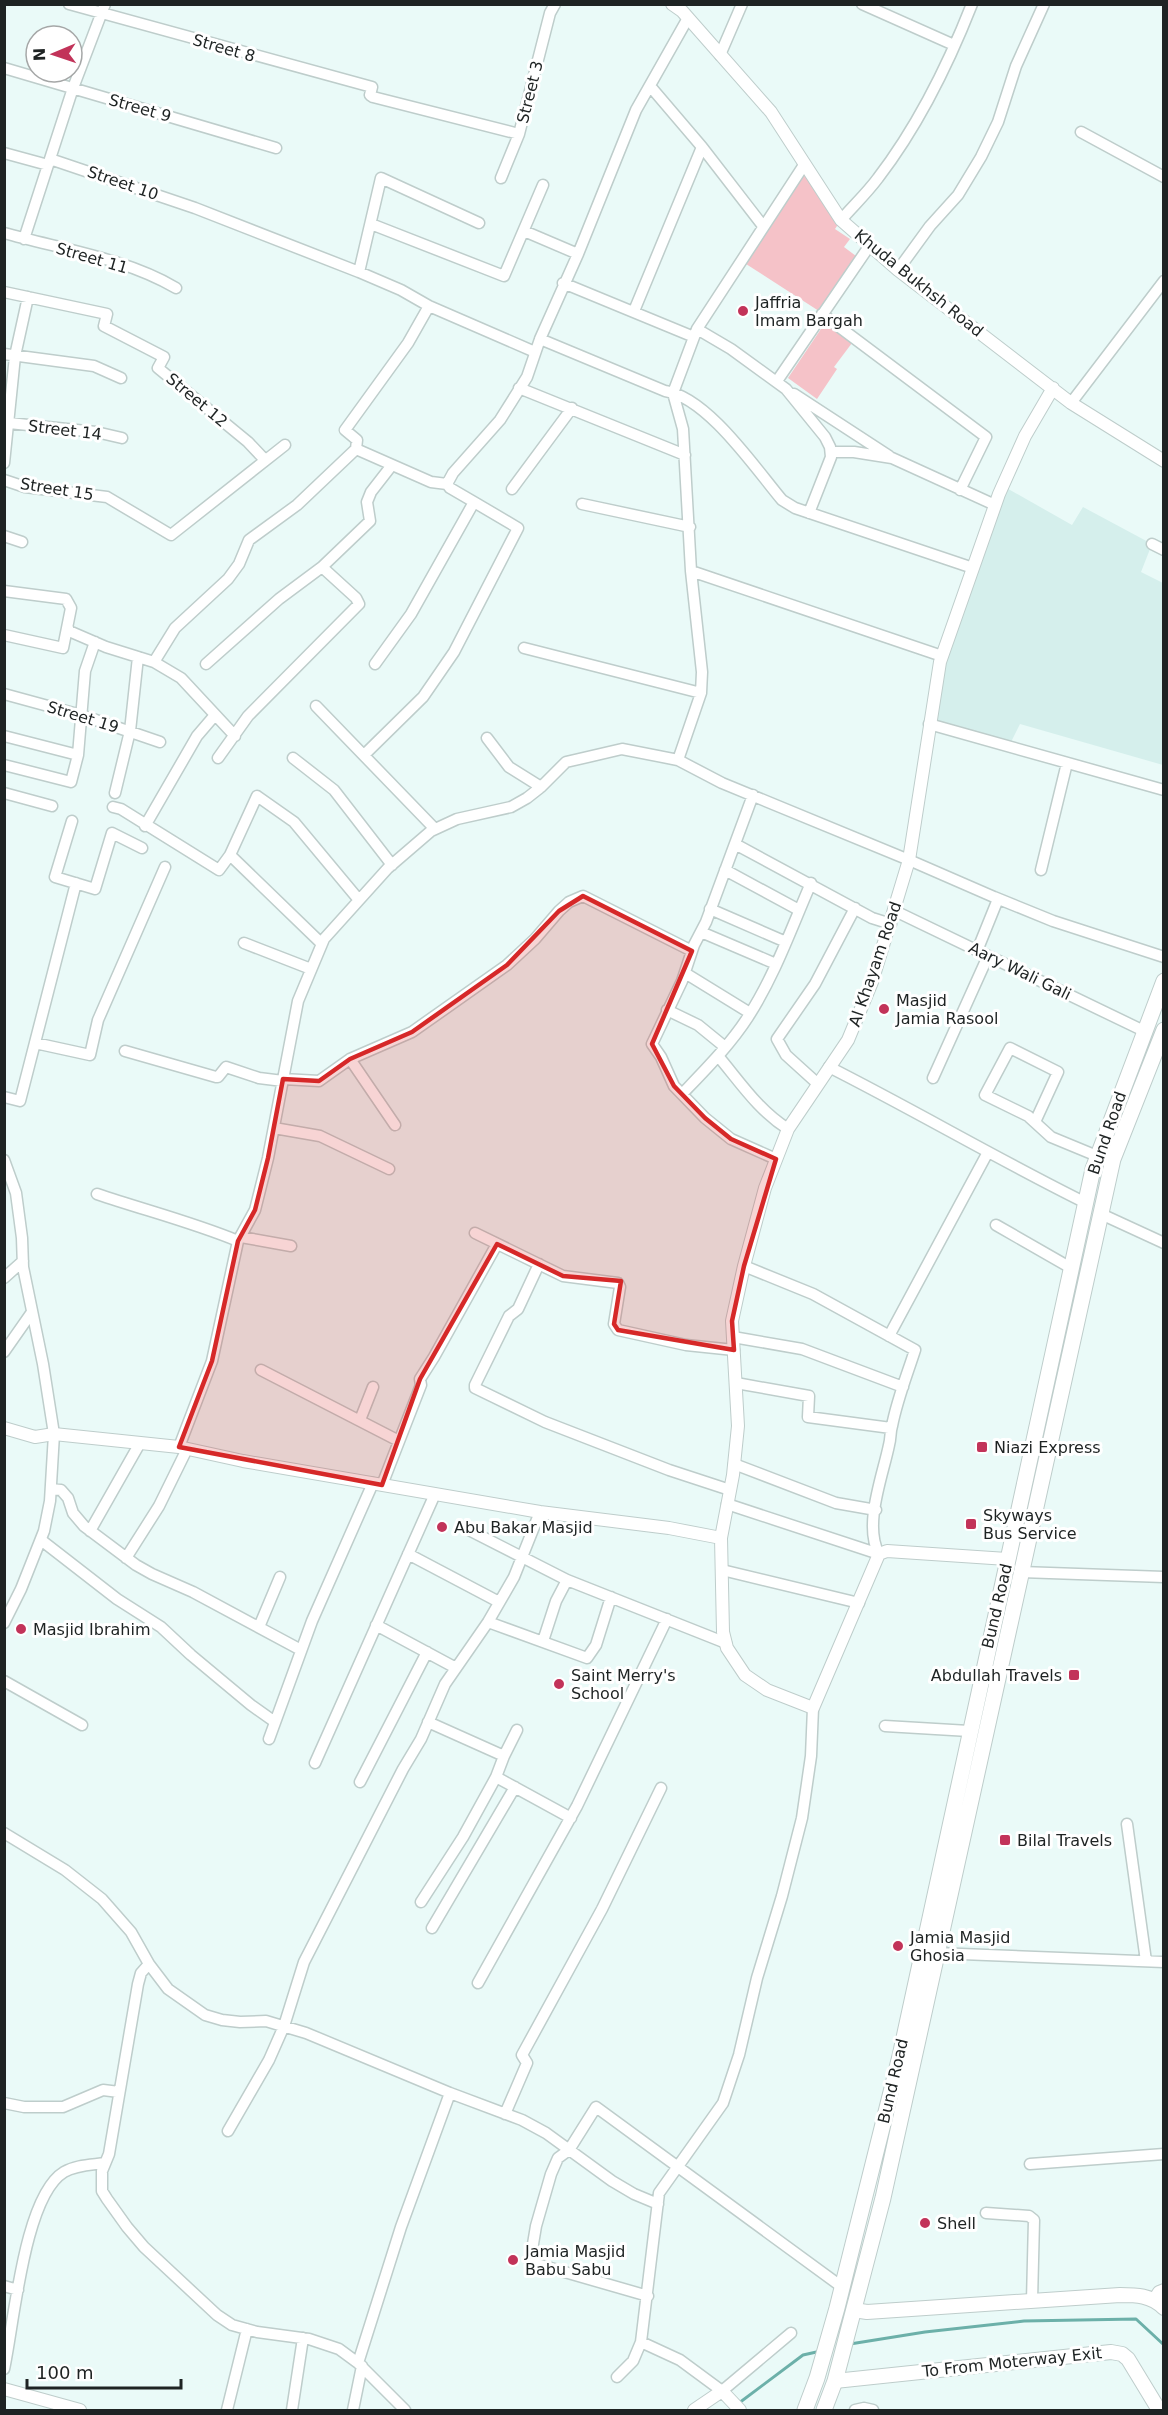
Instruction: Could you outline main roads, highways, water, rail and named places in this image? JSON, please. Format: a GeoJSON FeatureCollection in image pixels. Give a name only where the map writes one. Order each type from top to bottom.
{"type":"FeatureCollection","features":[{"type":"Feature","properties":{"kind":"main road","name":"Bund Road"},"geometry":{"type":"LineString","coordinates":[[805,2410],[817,2379],[837,2308],[900,2056],[969,1731],[1028,1475],[1097,1156],[1164,981]]}},
{"type":"Feature","properties":{"kind":"main road","name":"Bund Road"},"geometry":{"type":"LineString","coordinates":[[824,2410],[835,2381],[877,2220],[1113,1159],[1164,1030]]}},
{"type":"Feature","properties":{"kind":"main road"},"geometry":{"type":"LineString","coordinates":[[860,2215],[877,2220]]}},
{"type":"Feature","properties":{"kind":"main road"},"geometry":{"type":"LineString","coordinates":[[854,2310],[867,2312],[1120,2295],[1160,2299]]}},
{"type":"Feature","properties":{"kind":"main road","name":"To From Moterway Exit"},"geometry":{"type":"LineString","coordinates":[[835,2381],[1111,2352],[1122,2354],[1128,2359],[1159,2410]]}},
{"type":"Feature","properties":{"kind":"waterway"},"geometry":{"type":"LineString","coordinates":[[850,2344],[925,2332],[1024,2321],[1136,2319],[1164,2345]]}},
{"type":"Feature","properties":{"kind":"waterway"},"geometry":{"type":"LineString","coordinates":[[739,2403],[803,2355],[821,2351]]}},
{"type":"Feature","properties":{"kind":"place","name":"Jaffria Imam Bargah"},"geometry":{"type":"Point","coordinates":[743,311]}},
{"type":"Feature","properties":{"kind":"place","name":"Masjid Jamia Rasool"},"geometry":{"type":"Point","coordinates":[884,1009]}},
{"type":"Feature","properties":{"kind":"place","name":"Niazi Express"},"geometry":{"type":"Point","coordinates":[982,1447]}},
{"type":"Feature","properties":{"kind":"place","name":"Skyways Bus Service"},"geometry":{"type":"Point","coordinates":[971,1524]}},
{"type":"Feature","properties":{"kind":"place","name":"Abu Bakar Masjid"},"geometry":{"type":"Point","coordinates":[442,1527]}},
{"type":"Feature","properties":{"kind":"place","name":"Masjid Ibrahim"},"geometry":{"type":"Point","coordinates":[21,1629]}},
{"type":"Feature","properties":{"kind":"place","name":"Abdullah Travels"},"geometry":{"type":"Point","coordinates":[1074,1675]}},
{"type":"Feature","properties":{"kind":"place","name":"Saint Merry's School"},"geometry":{"type":"Point","coordinates":[559,1684]}},
{"type":"Feature","properties":{"kind":"place","name":"Bilal Travels"},"geometry":{"type":"Point","coordinates":[1005,1840]}},
{"type":"Feature","properties":{"kind":"place","name":"Jamia Masjid Ghosia"},"geometry":{"type":"Point","coordinates":[898,1946]}},
{"type":"Feature","properties":{"kind":"place","name":"Shell"},"geometry":{"type":"Point","coordinates":[925,2223]}},
{"type":"Feature","properties":{"kind":"place","name":"Jamia Masjid Babu Sabu"},"geometry":{"type":"Point","coordinates":[513,2260]}}]}
